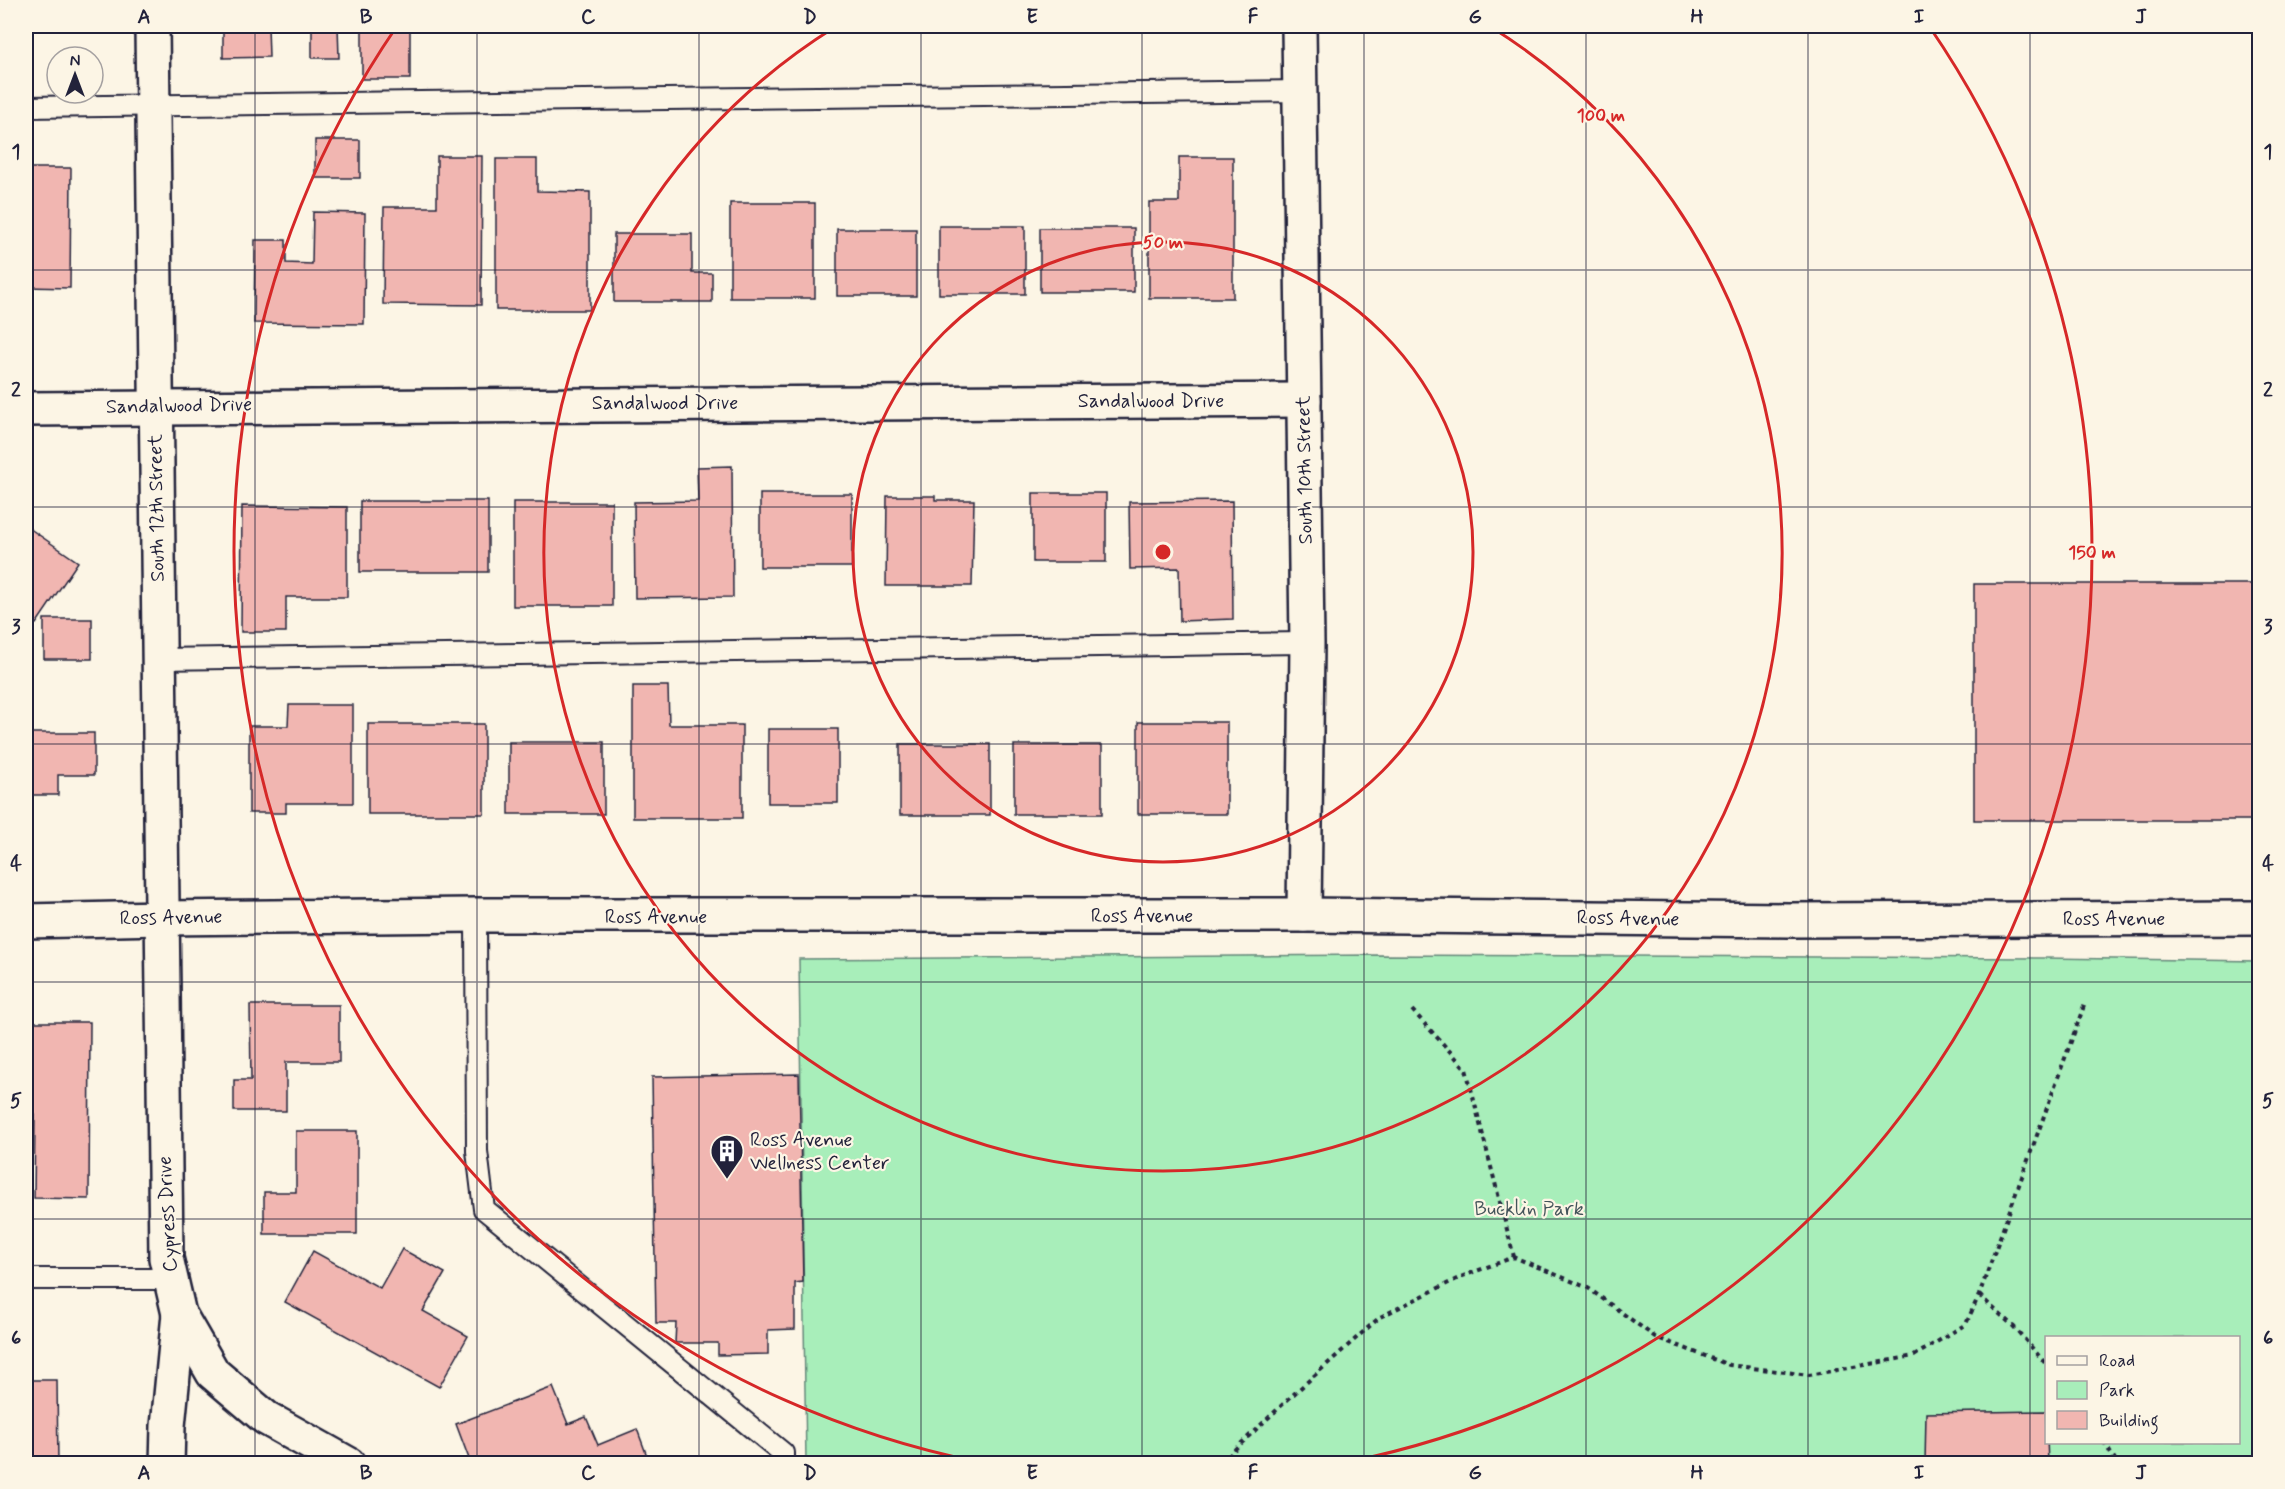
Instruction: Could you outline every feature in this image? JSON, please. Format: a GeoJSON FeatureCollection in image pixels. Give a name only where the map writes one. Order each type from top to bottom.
{"type":"FeatureCollection","features":[{"type":"Feature","properties":{"kind":"street","name":"South 12th Street"},"geometry":{"type":"LineString","coordinates":[[152,26],[162,918]]}},
{"type":"Feature","properties":{"kind":"street","name":"South 10th Street"},"geometry":{"type":"LineString","coordinates":[[1299,26],[1307,643],[1304,915]]}},
{"type":"Feature","properties":{"kind":"street","name":"Sandalwood Drive"},"geometry":{"type":"LineString","coordinates":[[26,408],[1304,400]]}},
{"type":"Feature","properties":{"kind":"street","name":"Ross Avenue"},"geometry":{"type":"LineString","coordinates":[[26,921],[476,915],[1304,915],[1789,920],[2259,918]]}},
{"type":"Feature","properties":{"kind":"street","name":"Cypress Drive"},"geometry":{"type":"LineString","coordinates":[[162,918],[166,1258],[179,1314],[213,1373],[266,1418],[348,1464]]}},
{"type":"Feature","properties":{"kind":"street"},"geometry":{"type":"LineString","coordinates":[[167,1464],[168,1426],[179,1314]]}},
{"type":"Feature","properties":{"kind":"lane"},"geometry":{"type":"LineString","coordinates":[[26,107],[1300,91]]}},
{"type":"Feature","properties":{"kind":"lane"},"geometry":{"type":"LineString","coordinates":[[159,658],[1307,643]]}},
{"type":"Feature","properties":{"kind":"lane"},"geometry":{"type":"LineString","coordinates":[[476,915],[477,1151],[484,1209],[783,1453],[783,1464]]}},
{"type":"Feature","properties":{"kind":"lane"},"geometry":{"type":"LineString","coordinates":[[26,1279],[170,1279]]}},
{"type":"Feature","properties":{"kind":"path"},"geometry":{"type":"LineString","coordinates":[[1223,1464],[1233,1451],[1297,1391],[1380,1317],[1463,1276],[1514,1257],[1588,1288],[1655,1336],[1729,1365],[1809,1375],[1914,1356],[1966,1324],[2085,1003]]}},
{"type":"Feature","properties":{"kind":"path"},"geometry":{"type":"LineString","coordinates":[[1412,1010],[1466,1069],[1514,1257]]}},
{"type":"Feature","properties":{"kind":"path"},"geometry":{"type":"LineString","coordinates":[[1978,1295],[2014,1327],[2045,1363]]}},
{"type":"Feature","properties":{"kind":"path"},"geometry":{"type":"LineString","coordinates":[[2105,1444],[2116,1464]]}},
{"type":"Feature","properties":{"kind":"green space","name":"Bucklin Park"},"geometry":{"type":"Polygon","coordinates":[[[1379,955],[2259,961],[2259,1463],[806,1463],[799,959],[1379,955]]]}},
{"type":"Feature","properties":{"kind":"building"},"geometry":{"type":"Polygon","coordinates":[[[223,26],[268,26],[269,57],[223,58],[223,26]]]}},
{"type":"Feature","properties":{"kind":"building"},"geometry":{"type":"Polygon","coordinates":[[[312,26],[338,26],[339,58],[312,58],[312,26]]]}},
{"type":"Feature","properties":{"kind":"building"},"geometry":{"type":"Polygon","coordinates":[[[362,26],[410,26],[410,79],[362,79],[362,26]]]}},
{"type":"Feature","properties":{"kind":"building"},"geometry":{"type":"Polygon","coordinates":[[[315,140],[360,140],[360,178],[315,178],[315,140]]]}},
{"type":"Feature","properties":{"kind":"building"},"geometry":{"type":"Polygon","coordinates":[[[437,156],[482,156],[481,305],[383,304],[384,207],[437,207],[437,156]]]}},
{"type":"Feature","properties":{"kind":"building"},"geometry":{"type":"Polygon","coordinates":[[[1179,157],[1233,157],[1233,298],[1149,298],[1149,202],[1179,202],[1179,157]]]}},
{"type":"Feature","properties":{"kind":"building"},"geometry":{"type":"Polygon","coordinates":[[[496,159],[537,159],[537,191],[590,192],[590,310],[496,310],[496,159]]]}},
{"type":"Feature","properties":{"kind":"building"},"geometry":{"type":"Polygon","coordinates":[[[26,168],[71,168],[70,288],[26,287],[26,168]]]}},
{"type":"Feature","properties":{"kind":"building"},"geometry":{"type":"Polygon","coordinates":[[[730,203],[815,203],[815,298],[730,298],[730,203]]]}},
{"type":"Feature","properties":{"kind":"building"},"geometry":{"type":"Polygon","coordinates":[[[313,212],[365,213],[364,324],[254,323],[255,240],[286,240],[286,263],[312,264],[313,212]]]}},
{"type":"Feature","properties":{"kind":"building"},"geometry":{"type":"Polygon","coordinates":[[[939,226],[1025,226],[1025,294],[939,294],[939,226]]]}},
{"type":"Feature","properties":{"kind":"building"},"geometry":{"type":"Polygon","coordinates":[[[1040,228],[1134,228],[1134,292],[1040,292],[1040,228]]]}},
{"type":"Feature","properties":{"kind":"building"},"geometry":{"type":"Polygon","coordinates":[[[837,229],[916,229],[916,296],[837,296],[837,229]]]}},
{"type":"Feature","properties":{"kind":"building"},"geometry":{"type":"Polygon","coordinates":[[[614,234],[692,234],[692,273],[712,273],[712,302],[614,302],[614,234]]]}},
{"type":"Feature","properties":{"kind":"building"},"geometry":{"type":"Polygon","coordinates":[[[732,466],[733,597],[635,598],[634,502],[698,501],[697,467],[732,466]]]}},
{"type":"Feature","properties":{"kind":"building"},"geometry":{"type":"Polygon","coordinates":[[[1033,493],[1106,493],[1106,562],[1033,562],[1033,493]]]}},
{"type":"Feature","properties":{"kind":"building"},"geometry":{"type":"Polygon","coordinates":[[[760,494],[852,494],[852,567],[760,567],[760,494]]]}},
{"type":"Feature","properties":{"kind":"building"},"geometry":{"type":"Polygon","coordinates":[[[887,496],[935,496],[935,500],[974,500],[972,586],[886,586],[887,496]]]}},
{"type":"Feature","properties":{"kind":"building"},"geometry":{"type":"Polygon","coordinates":[[[360,501],[488,501],[488,572],[360,572],[360,501]]]}},
{"type":"Feature","properties":{"kind":"building"},"geometry":{"type":"Polygon","coordinates":[[[1232,501],[1233,619],[1180,621],[1179,568],[1130,569],[1129,502],[1232,501]]]}},
{"type":"Feature","properties":{"kind":"building"},"geometry":{"type":"Polygon","coordinates":[[[513,502],[612,502],[612,606],[513,606],[513,502]]]}},
{"type":"Feature","properties":{"kind":"building"},"geometry":{"type":"Polygon","coordinates":[[[242,506],[347,507],[347,597],[286,597],[286,632],[241,632],[242,506]]]}},
{"type":"Feature","properties":{"kind":"building"},"geometry":{"type":"Polygon","coordinates":[[[26,526],[78,562],[36,624],[26,617],[26,526]]]}},
{"type":"Feature","properties":{"kind":"building"},"geometry":{"type":"Polygon","coordinates":[[[1974,584],[2260,584],[2260,820],[1974,820],[1974,584]]]}},
{"type":"Feature","properties":{"kind":"building"},"geometry":{"type":"Polygon","coordinates":[[[44,619],[92,619],[92,659],[44,659],[44,619]]]}},
{"type":"Feature","properties":{"kind":"building"},"geometry":{"type":"Polygon","coordinates":[[[633,686],[668,686],[669,725],[742,725],[742,818],[633,818],[633,686]]]}},
{"type":"Feature","properties":{"kind":"building"},"geometry":{"type":"Polygon","coordinates":[[[289,705],[353,705],[353,803],[286,803],[286,813],[249,813],[249,726],[288,726],[289,705]]]}},
{"type":"Feature","properties":{"kind":"building"},"geometry":{"type":"Polygon","coordinates":[[[1138,722],[1227,722],[1227,814],[1138,814],[1138,722]]]}},
{"type":"Feature","properties":{"kind":"building"},"geometry":{"type":"Polygon","coordinates":[[[368,724],[484,724],[484,814],[368,814],[368,724]]]}},
{"type":"Feature","properties":{"kind":"building"},"geometry":{"type":"Polygon","coordinates":[[[768,729],[838,729],[838,803],[768,803],[768,729]]]}},
{"type":"Feature","properties":{"kind":"building"},"geometry":{"type":"Polygon","coordinates":[[[26,733],[94,733],[94,775],[58,775],[58,795],[26,795],[26,733]]]}},
{"type":"Feature","properties":{"kind":"building"},"geometry":{"type":"Polygon","coordinates":[[[509,742],[604,742],[604,814],[509,814],[509,742]]]}},
{"type":"Feature","properties":{"kind":"building"},"geometry":{"type":"Polygon","coordinates":[[[900,744],[990,744],[990,815],[900,815],[900,744]]]}},
{"type":"Feature","properties":{"kind":"building"},"geometry":{"type":"Polygon","coordinates":[[[1014,745],[1102,745],[1102,814],[1014,814],[1014,745]]]}},
{"type":"Feature","properties":{"kind":"building"},"geometry":{"type":"Polygon","coordinates":[[[250,1005],[339,1005],[339,1062],[286,1062],[286,1111],[234,1111],[234,1080],[251,1080],[250,1005]]]}},
{"type":"Feature","properties":{"kind":"building"},"geometry":{"type":"Polygon","coordinates":[[[26,1022],[90,1022],[89,1199],[34,1198],[35,1115],[26,1115],[26,1022]]]}},
{"type":"Feature","properties":{"kind":"building","name":"Ross Avenue Wellness Center"},"geometry":{"type":"Polygon","coordinates":[[[799,1074],[803,1282],[795,1283],[795,1329],[768,1330],[768,1354],[718,1355],[718,1343],[675,1343],[676,1323],[656,1323],[652,1077],[799,1074]]]}},
{"type":"Feature","properties":{"kind":"building"},"geometry":{"type":"Polygon","coordinates":[[[296,1131],[357,1131],[357,1234],[264,1234],[264,1192],[296,1192],[296,1131]]]}},
{"type":"Feature","properties":{"kind":"building"},"geometry":{"type":"Polygon","coordinates":[[[402,1249],[445,1273],[423,1311],[468,1336],[439,1387],[285,1302],[313,1251],[380,1288],[402,1249]]]}},
{"type":"Feature","properties":{"kind":"building"},"geometry":{"type":"Polygon","coordinates":[[[26,1380],[57,1380],[58,1464],[26,1464],[26,1380]]]}},
{"type":"Feature","properties":{"kind":"building"},"geometry":{"type":"Polygon","coordinates":[[[553,1387],[568,1424],[586,1417],[598,1445],[637,1429],[650,1464],[471,1464],[456,1424],[553,1387]]]}},
{"type":"Feature","properties":{"kind":"building"},"geometry":{"type":"Polygon","coordinates":[[[2045,1411],[2045,1444],[2047,1444],[2048,1464],[1925,1464],[1926,1413],[2045,1411]]]}},
{"type":"Feature","properties":{"kind":"place","name":"Ross Avenue Wellness Center"},"geometry":{"type":"Point","coordinates":[727,1180]}}]}
